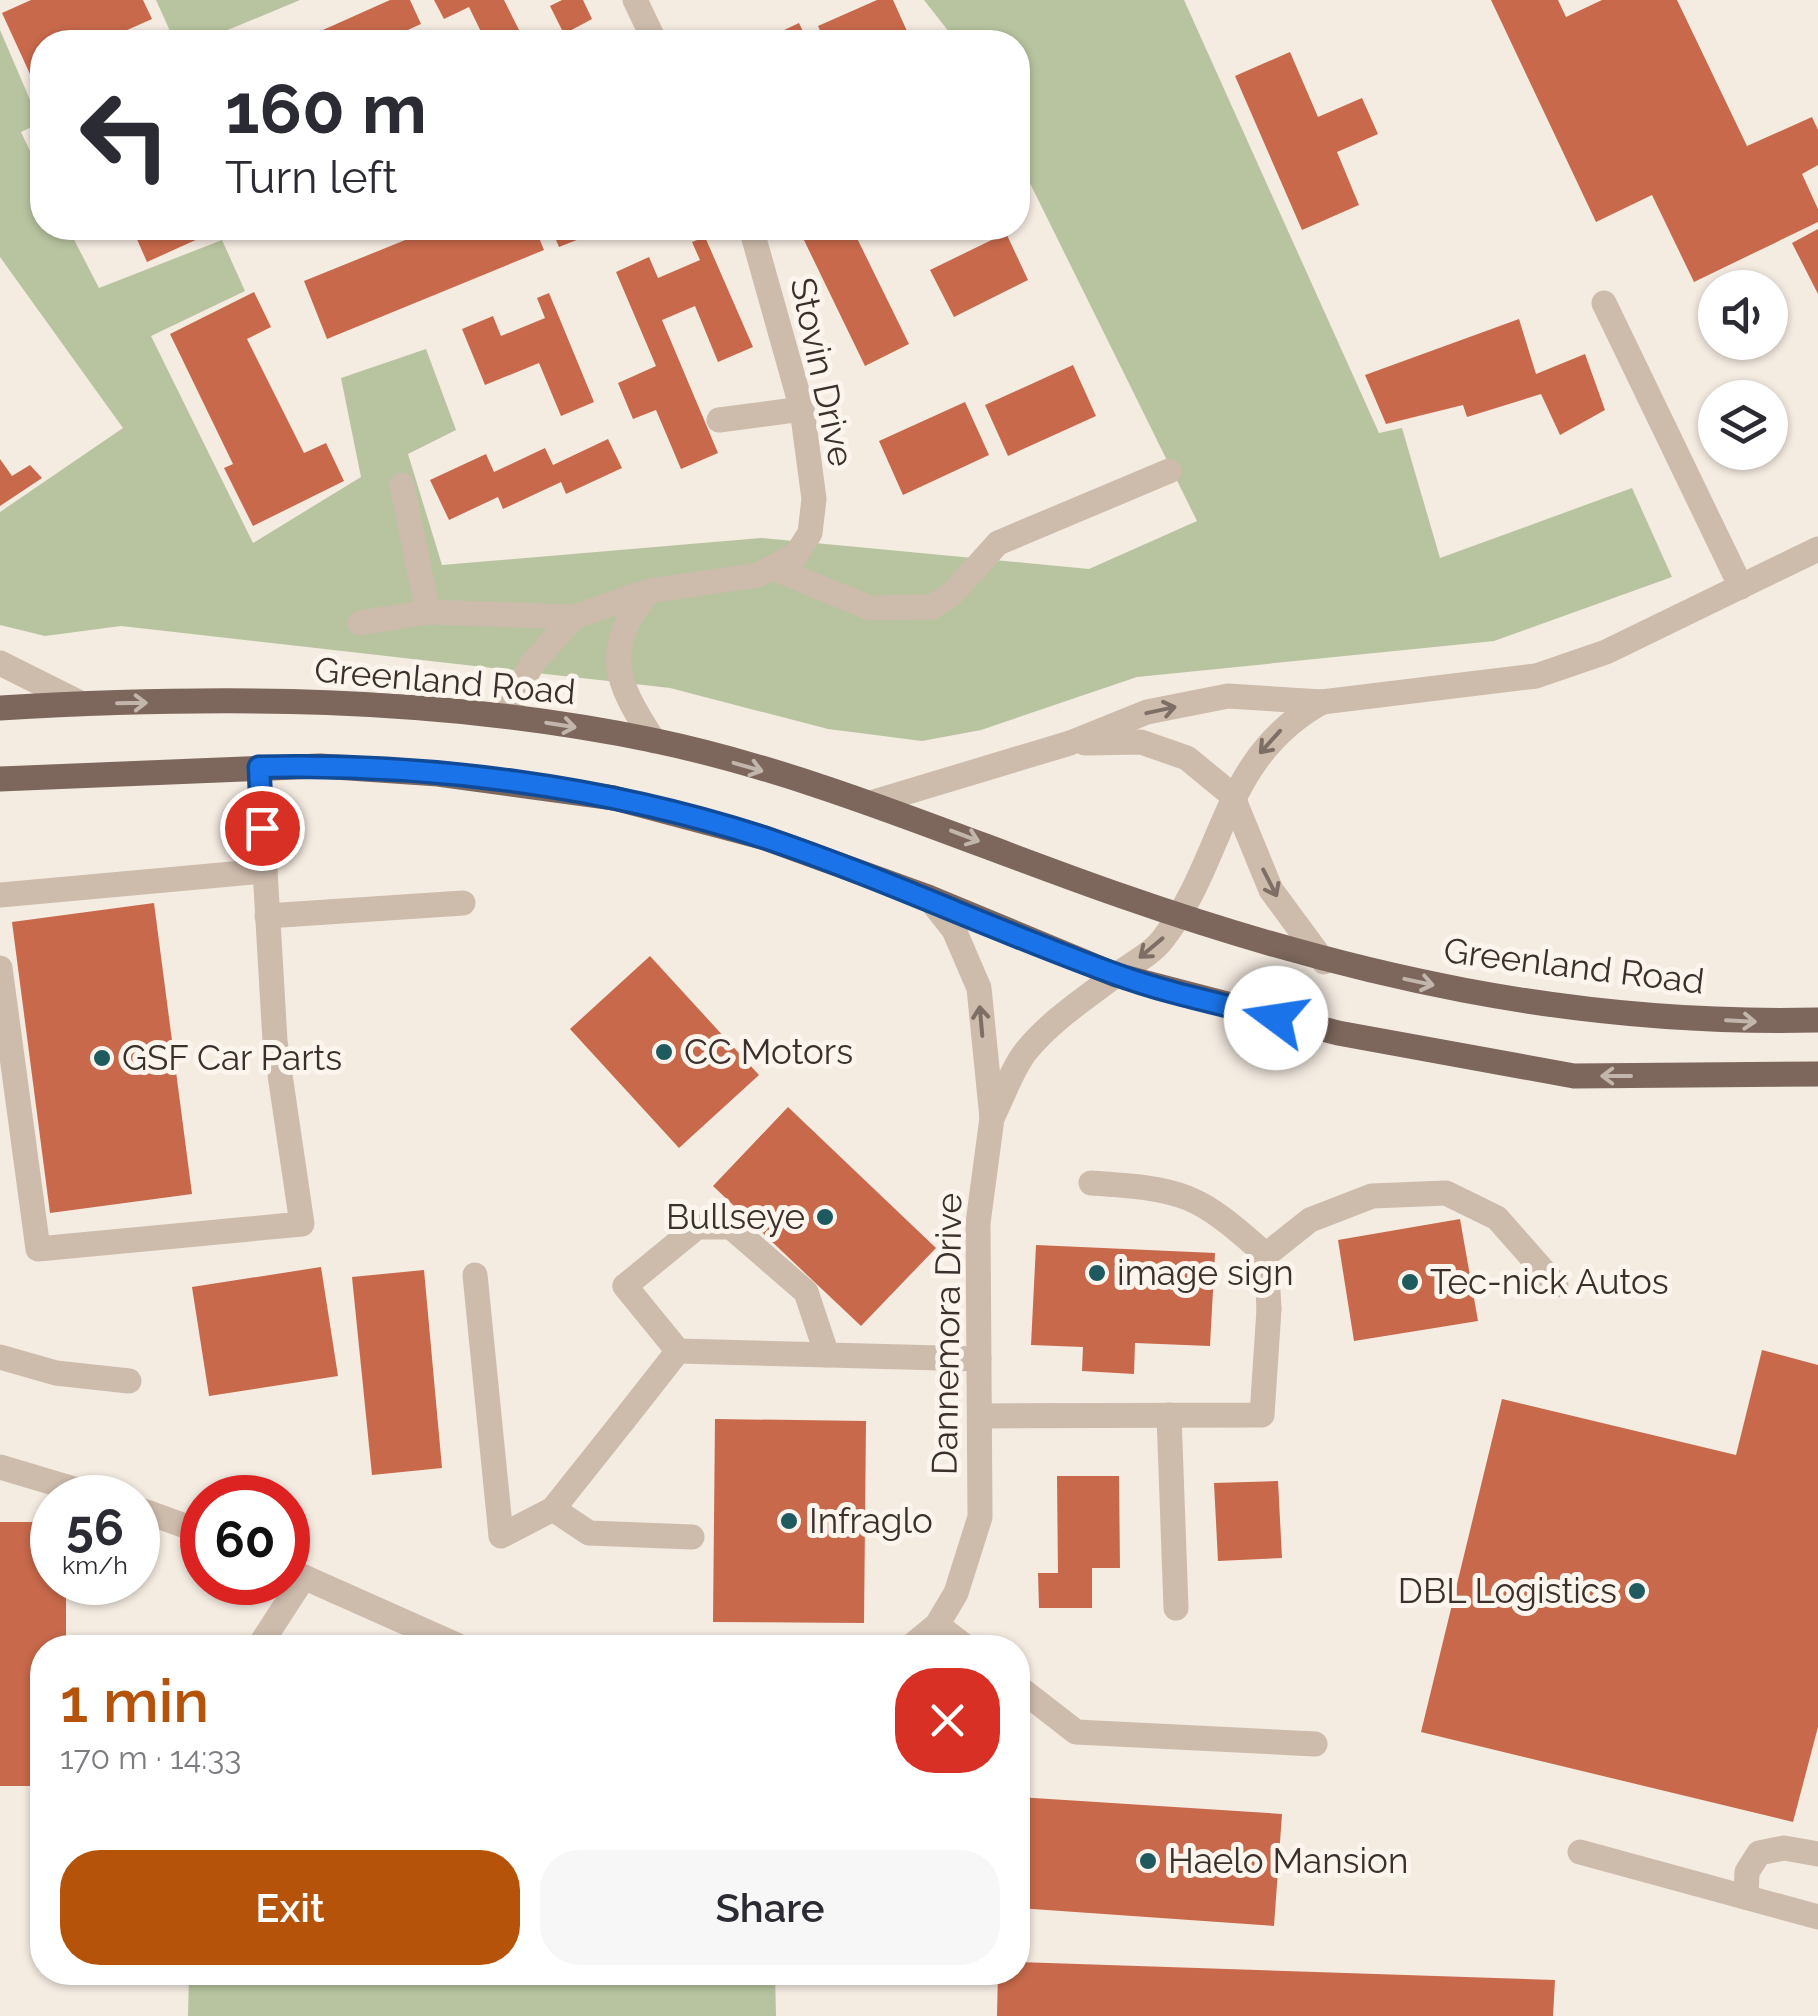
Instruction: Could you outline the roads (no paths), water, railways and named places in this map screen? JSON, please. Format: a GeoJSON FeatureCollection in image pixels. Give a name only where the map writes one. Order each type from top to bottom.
{"type":"FeatureCollection","features":[{"type":"Feature","properties":{"kind":"main road","name":"Greenland Road"},"geometry":{"type":"LineString","coordinates":[[0,708],[80,703],[284,701],[505,716],[654,740],[874,802],[1324,962],[1502,1000],[1749,1022],[1818,1020]]}},
{"type":"Feature","properties":{"kind":"main road"},"geometry":{"type":"LineString","coordinates":[[0,780],[320,766],[438,774],[614,798],[765,838],[928,897],[1116,975],[1338,1033],[1574,1076],[1818,1074]]}},
{"type":"Feature","properties":{"kind":"street"},"geometry":{"type":"LineString","coordinates":[[635,0],[649,30]]}},
{"type":"Feature","properties":{"kind":"street","name":"Stovin Drive"},"geometry":{"type":"LineString","coordinates":[[360,624],[428,612],[574,617],[649,590],[726,582],[774,569],[796,554],[810,533],[814,499],[802,409],[754,240]]}},
{"type":"Feature","properties":{"kind":"street"},"geometry":{"type":"LineString","coordinates":[[1604,303],[1740,587]]}},
{"type":"Feature","properties":{"kind":"street"},"geometry":{"type":"LineString","coordinates":[[719,420],[802,409]]}},
{"type":"Feature","properties":{"kind":"street"},"geometry":{"type":"LineString","coordinates":[[774,569],[870,608],[932,607],[952,594],[998,543],[1169,471]]}},
{"type":"Feature","properties":{"kind":"street"},"geometry":{"type":"LineString","coordinates":[[402,484],[428,612]]}},
{"type":"Feature","properties":{"kind":"street"},"geometry":{"type":"LineString","coordinates":[[874,802],[1070,743],[1146,712],[1228,696],[1322,702],[1536,676],[1606,652],[1818,549]]}},
{"type":"Feature","properties":{"kind":"street"},"geometry":{"type":"LineString","coordinates":[[649,590],[626,619],[616,650],[620,680],[654,740]]}},
{"type":"Feature","properties":{"kind":"street","name":"Stovin Drive"},"geometry":{"type":"LineString","coordinates":[[505,716],[532,664],[574,617]]}},
{"type":"Feature","properties":{"kind":"street"},"geometry":{"type":"LineString","coordinates":[[0,663],[80,703]]}},
{"type":"Feature","properties":{"kind":"street"},"geometry":{"type":"LineString","coordinates":[[1116,975],[1160,944],[1181,914],[1232,795],[1262,748],[1292,718],[1322,702]]}},
{"type":"Feature","properties":{"kind":"street"},"geometry":{"type":"LineString","coordinates":[[1070,743],[1141,742],[1187,758],[1232,795],[1272,890],[1324,962]]}},
{"type":"Feature","properties":{"kind":"street"},"geometry":{"type":"LineString","coordinates":[[0,968],[38,1250],[302,1224],[275,1042],[259,767]]}},
{"type":"Feature","properties":{"kind":"street"},"geometry":{"type":"LineString","coordinates":[[0,895],[265,872]]}},
{"type":"Feature","properties":{"kind":"street","name":"Dannemora Drive"},"geometry":{"type":"LineString","coordinates":[[925,1635],[937,1625],[970,1560],[980,1517],[978,1224],[992,1118],[979,988],[954,930],[928,897]]}},
{"type":"Feature","properties":{"kind":"street"},"geometry":{"type":"LineString","coordinates":[[267,916],[463,902]]}},
{"type":"Feature","properties":{"kind":"street","name":"Dannemora Drive"},"geometry":{"type":"LineString","coordinates":[[992,1118],[1025,1052],[1060,1018],[1116,975]]}},
{"type":"Feature","properties":{"kind":"street"},"geometry":{"type":"LineString","coordinates":[[980,1416],[1262,1414],[1270,1308],[1266,1255],[1212,1207],[1163,1188],[1092,1183]]}},
{"type":"Feature","properties":{"kind":"street"},"geometry":{"type":"LineString","coordinates":[[1266,1255],[1310,1220],[1372,1196],[1446,1192],[1497,1218],[1556,1285]]}},
{"type":"Feature","properties":{"kind":"street"},"geometry":{"type":"LineString","coordinates":[[827,1355],[806,1292],[731,1227],[697,1227],[624,1286],[678,1352],[827,1355],[978,1358]]}},
{"type":"Feature","properties":{"kind":"street"},"geometry":{"type":"LineString","coordinates":[[475,1275],[500,1536],[553,1509],[678,1352]]}},
{"type":"Feature","properties":{"kind":"street"},"geometry":{"type":"LineString","coordinates":[[0,1357],[56,1373],[130,1381]]}},
{"type":"Feature","properties":{"kind":"street"},"geometry":{"type":"LineString","coordinates":[[1169,1415],[1176,1608]]}},
{"type":"Feature","properties":{"kind":"street"},"geometry":{"type":"LineString","coordinates":[[0,1467],[30,1476]]}},
{"type":"Feature","properties":{"kind":"street"},"geometry":{"type":"LineString","coordinates":[[553,1509],[589,1533],[692,1537]]}},
{"type":"Feature","properties":{"kind":"street"},"geometry":{"type":"LineString","coordinates":[[310,1579],[434,1635]]}},
{"type":"Feature","properties":{"kind":"street"},"geometry":{"type":"LineString","coordinates":[[265,1635],[280,1605]]}},
{"type":"Feature","properties":{"kind":"street"},"geometry":{"type":"LineString","coordinates":[[937,1625],[950,1635]]}},
{"type":"Feature","properties":{"kind":"street"},"geometry":{"type":"LineString","coordinates":[[1030,1696],[1076,1732],[1315,1744]]}},
{"type":"Feature","properties":{"kind":"street"},"geometry":{"type":"LineString","coordinates":[[1746,1898],[1747,1872],[1759,1853],[1784,1848],[1818,1854]]}},
{"type":"Feature","properties":{"kind":"street"},"geometry":{"type":"LineString","coordinates":[[1580,1852],[1818,1918]]}},
{"type":"Feature","properties":{"kind":"place","name":"CC Motors"},"geometry":{"type":"Point","coordinates":[664,1052]}},
{"type":"Feature","properties":{"kind":"place","name":"GSF Car Parts"},"geometry":{"type":"Point","coordinates":[102,1058]}},
{"type":"Feature","properties":{"kind":"place","name":"Bullseye"},"geometry":{"type":"Point","coordinates":[825,1217]}},
{"type":"Feature","properties":{"kind":"place","name":"image sign"},"geometry":{"type":"Point","coordinates":[1097,1273]}},
{"type":"Feature","properties":{"kind":"place","name":"Tec-nick Autos"},"geometry":{"type":"Point","coordinates":[1410,1282]}},
{"type":"Feature","properties":{"kind":"place","name":"Infraglo"},"geometry":{"type":"Point","coordinates":[789,1521]}},
{"type":"Feature","properties":{"kind":"place","name":"DBL Logistics"},"geometry":{"type":"Point","coordinates":[1637,1591]}},
{"type":"Feature","properties":{"kind":"place","name":"Haelo Mansion"},"geometry":{"type":"Point","coordinates":[1148,1861]}}]}
